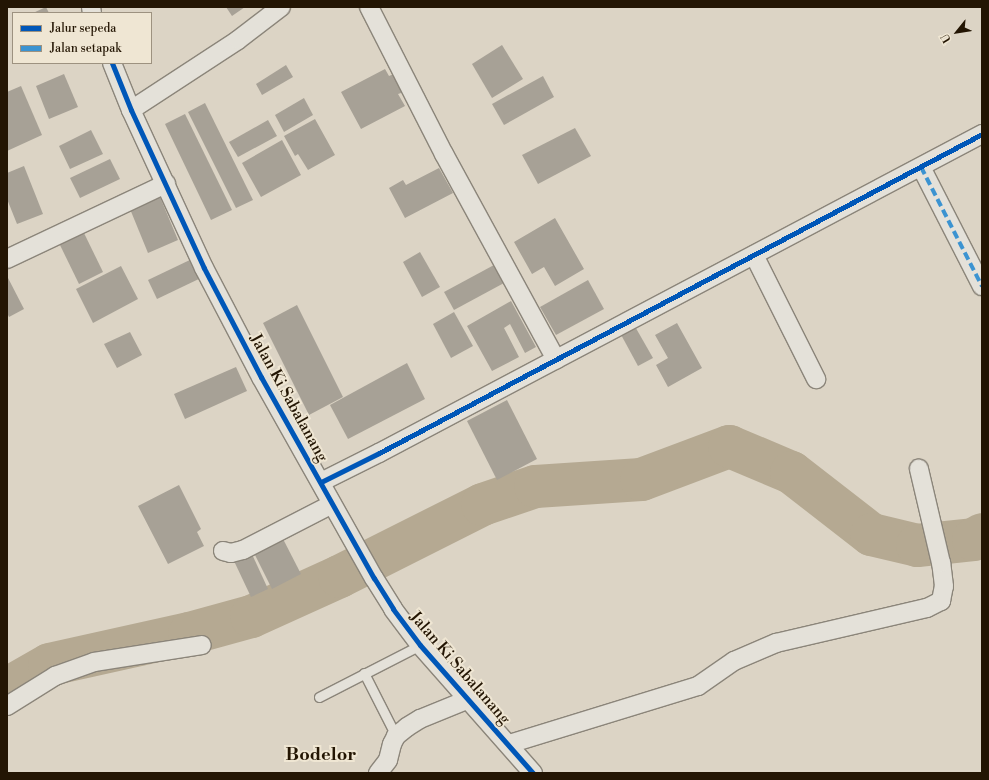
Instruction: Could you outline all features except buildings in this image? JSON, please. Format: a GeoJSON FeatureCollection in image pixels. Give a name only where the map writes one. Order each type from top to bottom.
{"type":"FeatureCollection","features":[{"type":"Feature","properties":{"kind":"street"},"geometry":{"type":"LineString","coordinates":[[131,110],[238,40],[282,7]]}},
{"type":"Feature","properties":{"kind":"street"},"geometry":{"type":"LineString","coordinates":[[369,7],[444,154],[556,359]]}},
{"type":"Feature","properties":{"kind":"street","name":"Jalan Ki Sabalanang"},"geometry":{"type":"LineString","coordinates":[[112,64],[131,110],[211,282],[261,377],[374,578],[393,609],[420,645],[509,744],[533,773]]}},
{"type":"Feature","properties":{"kind":"street"},"geometry":{"type":"LineString","coordinates":[[321,482],[379,453],[754,254],[981,137]]}},
{"type":"Feature","properties":{"kind":"street"},"geometry":{"type":"LineString","coordinates":[[921,167],[982,286]]}},
{"type":"Feature","properties":{"kind":"street"},"geometry":{"type":"LineString","coordinates":[[7,259],[166,184]]}},
{"type":"Feature","properties":{"kind":"street"},"geometry":{"type":"LineString","coordinates":[[754,254],[816,379]]}},
{"type":"Feature","properties":{"kind":"street"},"geometry":{"type":"LineString","coordinates":[[509,744],[698,686],[734,661],[776,644],[927,608],[941,601],[944,586],[941,563],[919,469]]}},
{"type":"Feature","properties":{"kind":"street"},"geometry":{"type":"LineString","coordinates":[[223,551],[231,553],[243,550],[332,504]]}},
{"type":"Feature","properties":{"kind":"street"},"geometry":{"type":"LineString","coordinates":[[7,706],[56,676],[94,662],[202,645]]}},
{"type":"Feature","properties":{"kind":"street"},"geometry":{"type":"LineString","coordinates":[[378,773],[388,760],[392,744],[396,736],[407,727],[420,719],[469,699]]}},
{"type":"Feature","properties":{"kind":"lane"},"geometry":{"type":"LineString","coordinates":[[319,697],[420,645]]}},
{"type":"Feature","properties":{"kind":"lane"},"geometry":{"type":"LineString","coordinates":[[364,673],[396,736]]}},
{"type":"Feature","properties":{"kind":"waterway"},"geometry":{"type":"LineString","coordinates":[[7,688],[49,664],[189,633],[251,616],[339,576],[482,504],[535,486],[641,479],[729,446],[791,472],[871,534],[917,545],[973,539],[982,534]]}},
{"type":"Feature","properties":{"kind":"marked path"},"geometry":{"type":"LineString","coordinates":[[921,167],[982,286]]}},
{"type":"Feature","properties":{"kind":"cycle path"},"geometry":{"type":"LineString","coordinates":[[112,64],[131,110],[204,268],[261,377],[374,578],[393,609],[420,645],[533,773]]}},
{"type":"Feature","properties":{"kind":"cycle path"},"geometry":{"type":"LineString","coordinates":[[321,482],[379,453],[982,134]]}},
{"type":"Feature","properties":{"kind":"district","name":"Bodelor"},"geometry":{"type":"Point","coordinates":[321,755]}}]}
